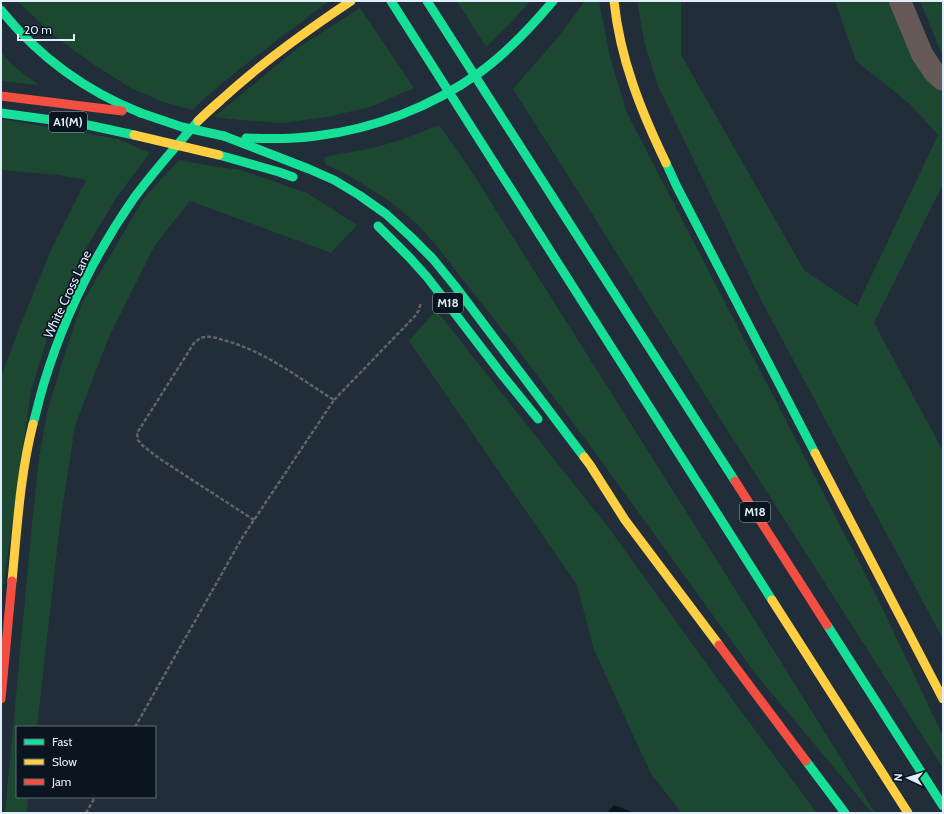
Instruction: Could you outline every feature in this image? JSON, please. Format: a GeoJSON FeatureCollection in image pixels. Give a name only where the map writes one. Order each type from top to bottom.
{"type":"FeatureCollection","features":[{"type":"Feature","properties":{"kind":"main road","name":"White Cross Lane"},"geometry":{"type":"LineString","coordinates":[[1,699],[11,586],[25,465],[31,432],[49,366],[72,308],[89,271],[124,212],[144,184],[188,132],[237,85],[264,63],[318,23],[351,1]]}},
{"type":"Feature","properties":{"kind":"main road","name":"M18"},"geometry":{"type":"LineString","coordinates":[[391,1],[908,813]]}},
{"type":"Feature","properties":{"kind":"main road","name":"M18"},"geometry":{"type":"LineString","coordinates":[[427,1],[943,806]]}},
{"type":"Feature","properties":{"kind":"main road"},"geometry":{"type":"LineString","coordinates":[[1,10],[19,31],[56,64],[97,92],[118,103],[141,113],[182,127],[224,136],[264,139],[292,139],[358,129],[391,119],[422,106],[452,90],[480,72],[531,27],[553,1]]}},
{"type":"Feature","properties":{"kind":"main road"},"geometry":{"type":"LineString","coordinates":[[614,1],[616,16],[632,83],[648,127],[680,194],[943,699]]}},
{"type":"Feature","properties":{"kind":"main road"},"geometry":{"type":"LineString","coordinates":[[1,96],[141,113]]}},
{"type":"Feature","properties":{"kind":"main road","name":"A1(M)"},"geometry":{"type":"LineString","coordinates":[[1,113],[88,125],[134,135],[219,155],[279,172],[300,180]]}},
{"type":"Feature","properties":{"kind":"main road"},"geometry":{"type":"LineString","coordinates":[[224,136],[334,180],[386,214],[411,237],[433,259],[460,292],[590,464],[625,520]]}},
{"type":"Feature","properties":{"kind":"main road","name":"M18"},"geometry":{"type":"LineString","coordinates":[[370,220],[376,224],[428,277],[503,376],[542,424]]}},
{"type":"Feature","properties":{"kind":"main road"},"geometry":{"type":"LineString","coordinates":[[587,477],[625,520],[845,813]]}},
{"type":"Feature","properties":{"kind":"street"},"geometry":{"type":"LineString","coordinates":[[900,1],[922,54],[934,72],[943,80]]}},
{"type":"Feature","properties":{"kind":"path"},"geometry":{"type":"LineString","coordinates":[[135,726],[238,545],[254,520],[334,400],[415,316],[419,310],[421,302],[419,296]]}},
{"type":"Feature","properties":{"kind":"path"},"geometry":{"type":"LineString","coordinates":[[254,520],[160,459],[138,440],[137,433],[194,343],[205,337],[212,337],[232,342],[264,356],[334,400]]}},
{"type":"Feature","properties":{"kind":"path"},"geometry":{"type":"LineString","coordinates":[[86,813],[94,798]]}},
{"type":"Feature","properties":{"kind":"green space"},"geometry":{"type":"Polygon","coordinates":[[[17,1],[329,1],[242,67],[192,110],[163,102],[131,88],[96,66],[57,38],[17,1]]]}},
{"type":"Feature","properties":{"kind":"green space"},"geometry":{"type":"Polygon","coordinates":[[[457,1],[530,1],[510,24],[486,47],[457,1]]]}},
{"type":"Feature","properties":{"kind":"green space"},"geometry":{"type":"Polygon","coordinates":[[[585,1],[599,1],[610,57],[627,113],[877,597],[943,736],[943,768],[705,395],[513,89],[559,36],[585,1]]]}},
{"type":"Feature","properties":{"kind":"green space"},"geometry":{"type":"Polygon","coordinates":[[[637,1],[681,1],[681,55],[804,270],[857,306],[938,135],[910,104],[856,61],[835,1],[889,1],[914,59],[933,85],[943,93],[943,184],[874,323],[943,451],[943,639],[761,300],[658,86],[644,41],[637,1]]]}},
{"type":"Feature","properties":{"kind":"green space"},"geometry":{"type":"Polygon","coordinates":[[[920,1],[943,1],[943,57],[920,1]]]}},
{"type":"Feature","properties":{"kind":"green space"},"geometry":{"type":"Polygon","coordinates":[[[360,8],[414,88],[370,107],[327,117],[282,123],[214,117],[299,47],[360,8]]]}},
{"type":"Feature","properties":{"kind":"green space"},"geometry":{"type":"Polygon","coordinates":[[[1,52],[12,65],[39,85],[1,81],[1,52]]]}},
{"type":"Feature","properties":{"kind":"green space"},"geometry":{"type":"Polygon","coordinates":[[[1,119],[118,139],[150,153],[116,198],[89,243],[47,338],[31,391],[1,602],[1,377],[50,252],[86,180],[58,175],[1,170],[1,119]]]}},
{"type":"Feature","properties":{"kind":"green space"},"geometry":{"type":"Polygon","coordinates":[[[439,125],[470,169],[875,813],[872,813],[754,672],[589,444],[436,245],[416,223],[392,203],[355,179],[325,164],[324,157],[373,148],[401,140],[439,125]]]}},
{"type":"Feature","properties":{"kind":"green space"},"geometry":{"type":"Polygon","coordinates":[[[179,160],[241,170],[307,193],[357,225],[331,253],[190,201],[155,245],[108,339],[75,426],[60,524],[37,726],[16,726],[16,798],[28,798],[27,813],[5,813],[32,524],[39,458],[47,413],[81,305],[144,198],[179,160]]]}},
{"type":"Feature","properties":{"kind":"green space"},"geometry":{"type":"Polygon","coordinates":[[[436,310],[611,531],[732,699],[817,813],[682,813],[651,774],[594,650],[577,585],[409,341],[436,310]]]}},
{"type":"Feature","properties":{"kind":"shaded area"},"geometry":{"type":"Polygon","coordinates":[[[614,805],[635,813],[607,813],[614,805]]]}},
{"type":"Feature","properties":{"kind":"traffic: fast"},"geometry":{"type":"LineString","coordinates":[[391,1],[540,235]]}},
{"type":"Feature","properties":{"kind":"traffic: fast"},"geometry":{"type":"LineString","coordinates":[[427,1],[566,218]]}},
{"type":"Feature","properties":{"kind":"traffic: fast"},"geometry":{"type":"LineString","coordinates":[[246,138],[299,138],[338,133],[380,122],[422,106],[461,85],[499,57],[553,1]]}},
{"type":"Feature","properties":{"kind":"traffic: fast"},"geometry":{"type":"LineString","coordinates":[[1,10],[15,27],[47,57],[64,70],[101,94],[141,113]]}},
{"type":"Feature","properties":{"kind":"traffic: fast"},"geometry":{"type":"LineString","coordinates":[[1,113],[88,125],[134,135]]}},
{"type":"Feature","properties":{"kind":"traffic: fast"},"geometry":{"type":"LineString","coordinates":[[141,113],[182,127],[224,136]]}},
{"type":"Feature","properties":{"kind":"traffic: fast"},"geometry":{"type":"LineString","coordinates":[[33,424],[44,383],[61,334],[82,287],[106,241],[134,198],[157,168],[198,121]]}},
{"type":"Feature","properties":{"kind":"traffic: fast"},"geometry":{"type":"LineString","coordinates":[[224,136],[334,180],[386,214],[433,259],[584,457]]}},
{"type":"Feature","properties":{"kind":"traffic: fast"},"geometry":{"type":"LineString","coordinates":[[219,155],[293,177]]}},
{"type":"Feature","properties":{"kind":"traffic: fast"},"geometry":{"type":"LineString","coordinates":[[666,163],[815,453]]}},
{"type":"Feature","properties":{"kind":"traffic: fast"},"geometry":{"type":"LineString","coordinates":[[566,218],[735,481]]}},
{"type":"Feature","properties":{"kind":"traffic: fast"},"geometry":{"type":"LineString","coordinates":[[378,226],[427,277],[538,419]]}},
{"type":"Feature","properties":{"kind":"traffic: fast"},"geometry":{"type":"LineString","coordinates":[[540,235],[772,600]]}},
{"type":"Feature","properties":{"kind":"traffic: fast"},"geometry":{"type":"LineString","coordinates":[[827,625],[943,806]]}},
{"type":"Feature","properties":{"kind":"traffic: fast"},"geometry":{"type":"LineString","coordinates":[[806,761],[845,813]]}},
{"type":"Feature","properties":{"kind":"traffic: slow"},"geometry":{"type":"LineString","coordinates":[[198,121],[236,86],[268,60],[351,1]]}},
{"type":"Feature","properties":{"kind":"traffic: slow"},"geometry":{"type":"LineString","coordinates":[[614,1],[626,64],[648,124],[666,163]]}},
{"type":"Feature","properties":{"kind":"traffic: slow"},"geometry":{"type":"LineString","coordinates":[[134,135],[219,155]]}},
{"type":"Feature","properties":{"kind":"traffic: slow"},"geometry":{"type":"LineString","coordinates":[[12,581],[22,482],[33,424]]}},
{"type":"Feature","properties":{"kind":"traffic: slow"},"geometry":{"type":"LineString","coordinates":[[815,453],[943,699]]}},
{"type":"Feature","properties":{"kind":"traffic: slow"},"geometry":{"type":"LineString","coordinates":[[584,457],[625,520],[719,645]]}},
{"type":"Feature","properties":{"kind":"traffic: slow"},"geometry":{"type":"LineString","coordinates":[[772,600],[908,813]]}},
{"type":"Feature","properties":{"kind":"traffic: jam"},"geometry":{"type":"LineString","coordinates":[[1,96],[122,111]]}},
{"type":"Feature","properties":{"kind":"traffic: jam"},"geometry":{"type":"LineString","coordinates":[[735,481],[827,625]]}},
{"type":"Feature","properties":{"kind":"traffic: jam"},"geometry":{"type":"LineString","coordinates":[[1,699],[12,581]]}},
{"type":"Feature","properties":{"kind":"traffic: jam"},"geometry":{"type":"LineString","coordinates":[[719,645],[806,761]]}}]}
